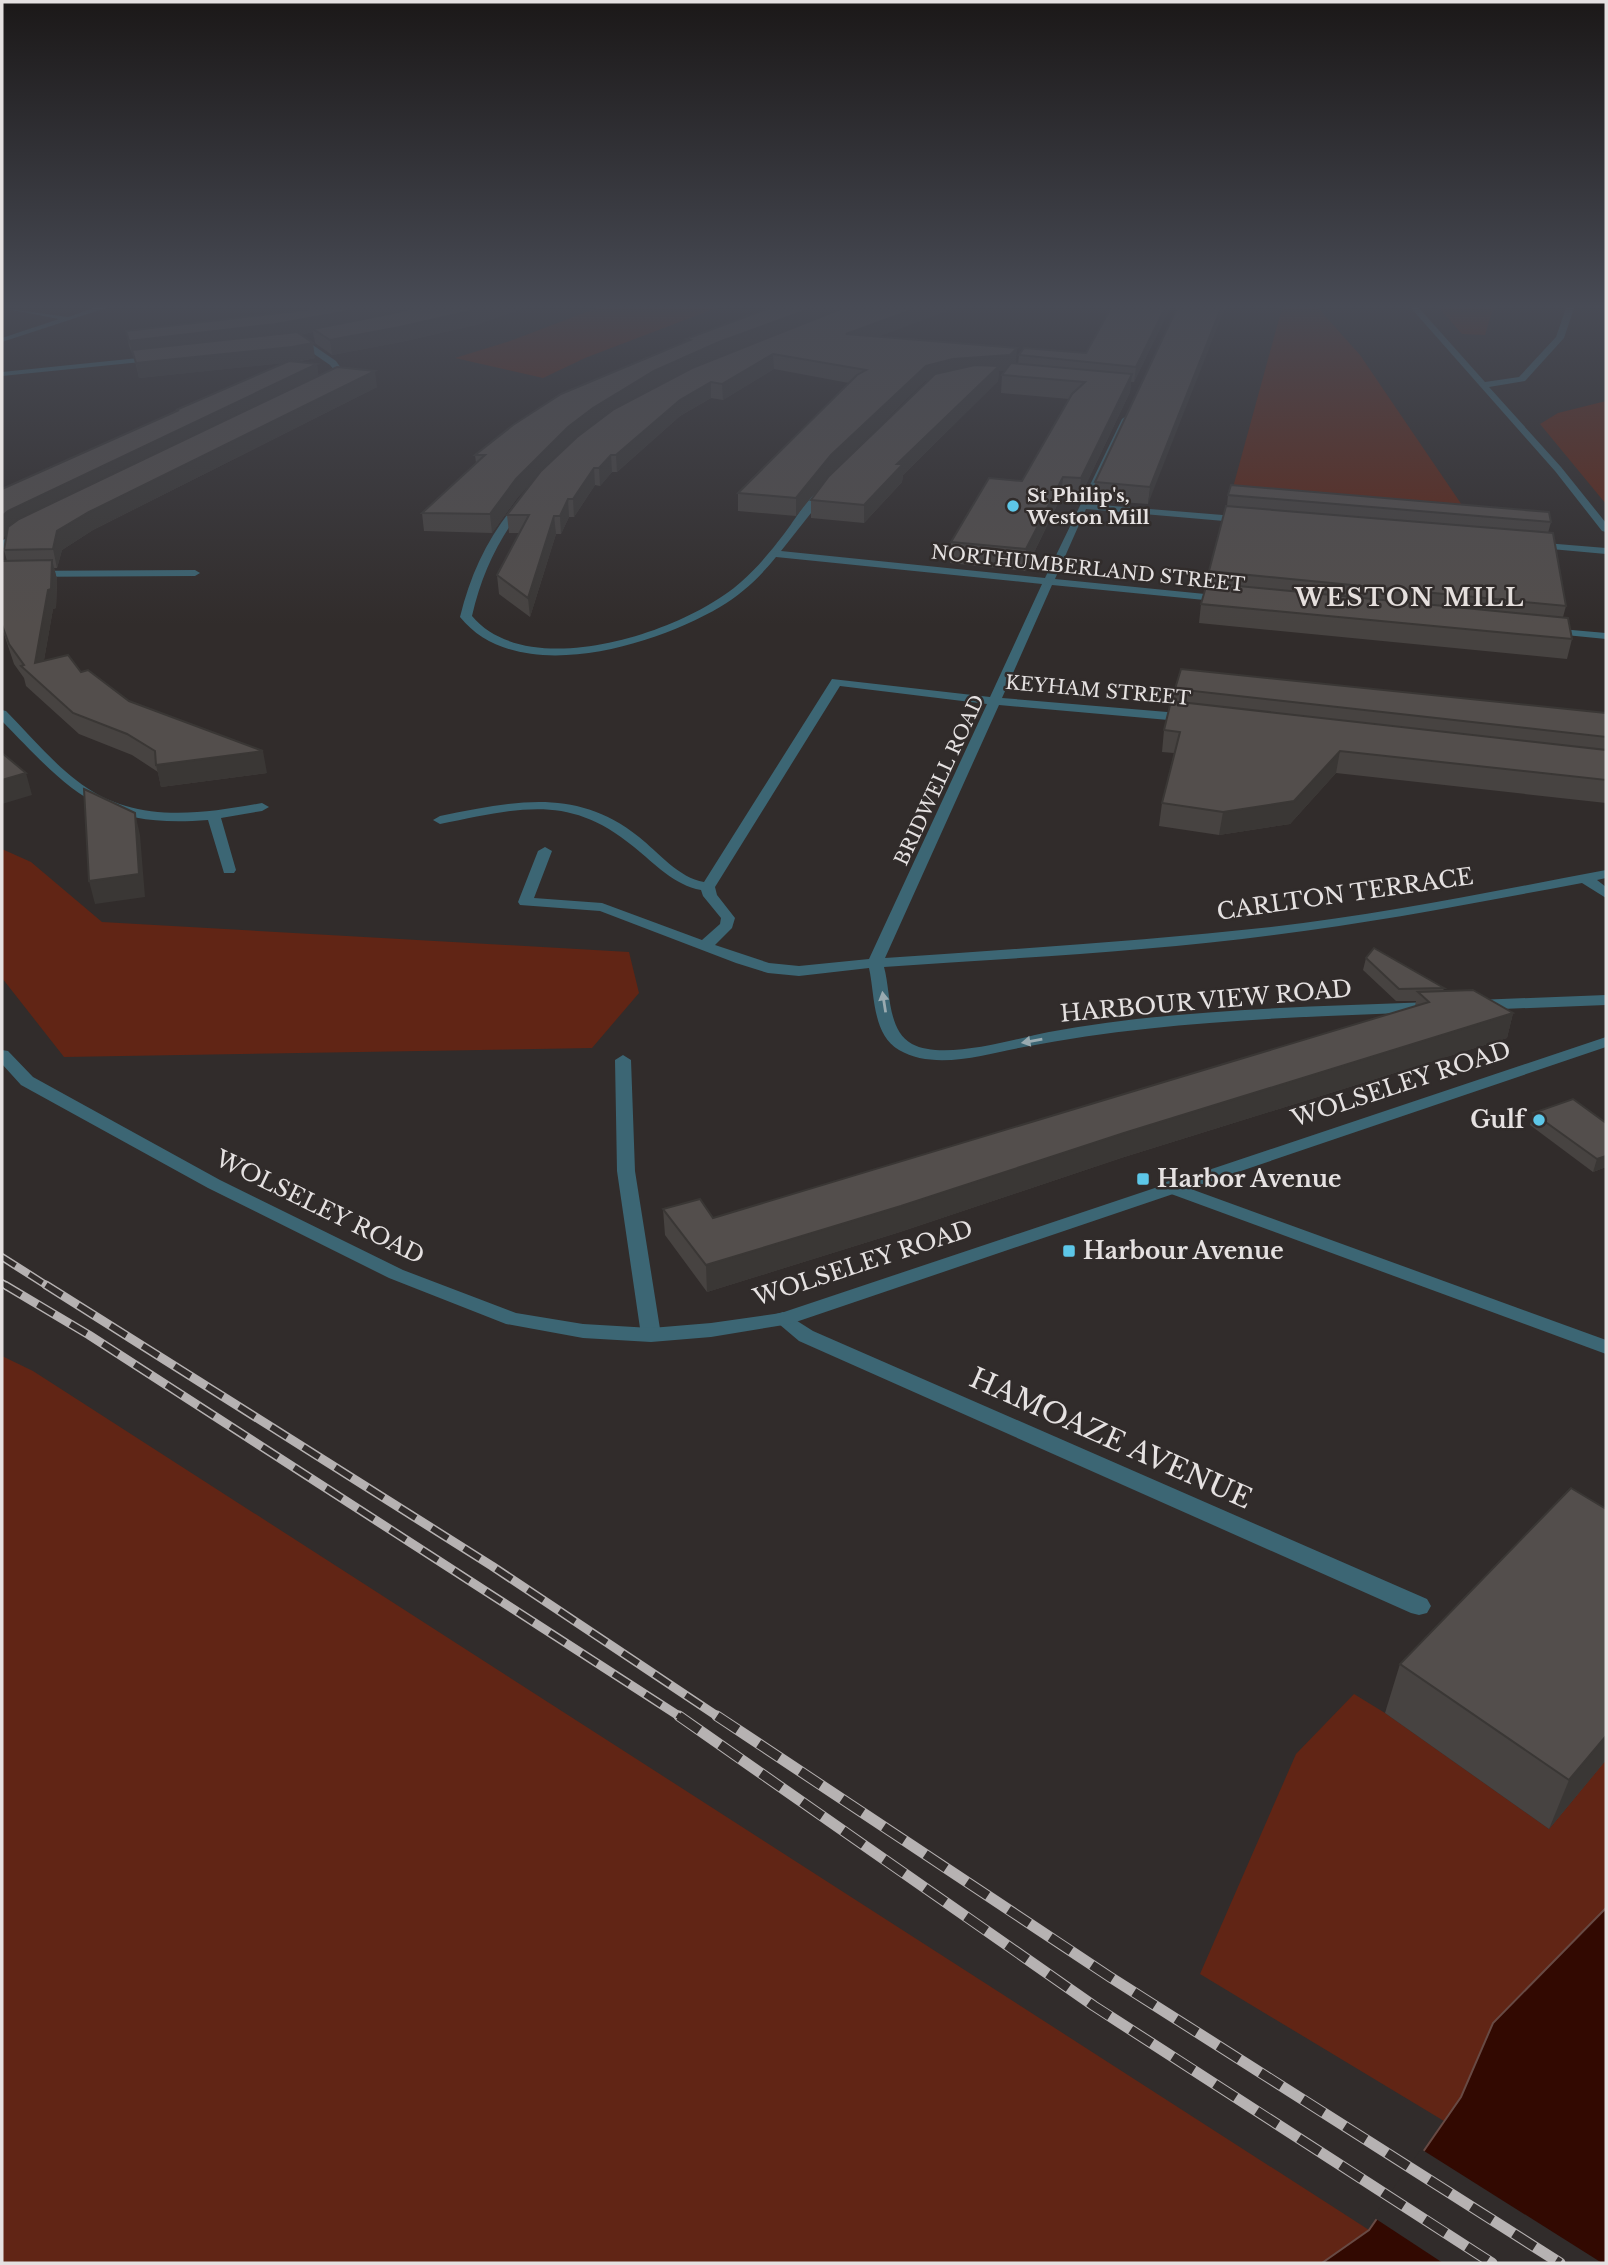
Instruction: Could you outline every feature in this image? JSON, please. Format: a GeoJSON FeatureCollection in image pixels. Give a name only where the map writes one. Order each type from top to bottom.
{"type":"FeatureCollection","features":[{"type":"Feature","properties":{"kind":"street","name":"BRIDWELL ROAD"},"geometry":{"type":"LineString","coordinates":[[875,963],[1083,506],[1128,414]]}},
{"type":"Feature","properties":{"kind":"street"},"geometry":{"type":"LineString","coordinates":[[1509,414],[1606,529]]}},
{"type":"Feature","properties":{"kind":"street"},"geometry":{"type":"LineString","coordinates":[[531,491],[489,545],[472,585],[466,617],[481,633],[511,646],[547,651],[592,649],[639,640],[677,626],[716,606],[743,586],[776,554],[832,482]]}},
{"type":"Feature","properties":{"kind":"street"},"geometry":{"type":"LineString","coordinates":[[1083,506],[1258,521]]}},
{"type":"Feature","properties":{"kind":"street"},"geometry":{"type":"LineString","coordinates":[[2,546],[18,533],[40,523]]}},
{"type":"Feature","properties":{"kind":"street"},"geometry":{"type":"LineString","coordinates":[[1525,544],[1606,551]]}},
{"type":"Feature","properties":{"kind":"street","name":"NORTHUMBERLAND STREET"},"geometry":{"type":"LineString","coordinates":[[776,554],[1240,601]]}},
{"type":"Feature","properties":{"kind":"street"},"geometry":{"type":"LineString","coordinates":[[2,574],[195,573]]}},
{"type":"Feature","properties":{"kind":"street"},"geometry":{"type":"LineString","coordinates":[[1542,630],[1606,636]]}},
{"type":"Feature","properties":{"kind":"street","name":"KEYHAM STREET"},"geometry":{"type":"LineString","coordinates":[[708,887],[836,682],[996,701],[1205,720]]}},
{"type":"Feature","properties":{"kind":"street"},"geometry":{"type":"LineString","coordinates":[[2,715],[73,784],[114,809],[148,817],[214,817],[262,807]]}},
{"type":"Feature","properties":{"kind":"street"},"geometry":{"type":"LineString","coordinates":[[440,820],[534,803],[577,810],[603,818],[679,877],[691,884],[708,887],[710,896],[728,918],[727,925],[705,946]]}},
{"type":"Feature","properties":{"kind":"street"},"geometry":{"type":"LineString","coordinates":[[214,817],[229,870]]}},
{"type":"Feature","properties":{"kind":"street","name":"CARLTON TERRACE"},"geometry":{"type":"LineString","coordinates":[[545,851],[525,902],[602,907],[768,968],[799,971],[875,963],[1111,947],[1273,931],[1394,914],[1606,874]]}},
{"type":"Feature","properties":{"kind":"street"},"geometry":{"type":"LineString","coordinates":[[1585,878],[1606,894]]}},
{"type":"Feature","properties":{"kind":"street","name":"HARBOUR VIEW ROAD"},"geometry":{"type":"LineString","coordinates":[[875,963],[888,1028],[895,1039],[933,1055],[958,1054],[1105,1028],[1197,1020],[1312,1012],[1606,1000]]}},
{"type":"Feature","properties":{"kind":"street","name":"WOLSELEY ROAD"},"geometry":{"type":"LineString","coordinates":[[2,1055],[27,1081],[214,1184],[396,1274],[513,1319],[583,1331],[651,1335],[711,1330],[783,1319],[1606,1042]]}},
{"type":"Feature","properties":{"kind":"street"},"geometry":{"type":"LineString","coordinates":[[623,1060],[626,1171],[651,1335]]}},
{"type":"Feature","properties":{"kind":"street"},"geometry":{"type":"LineString","coordinates":[[1169,1187],[1606,1347]]}},
{"type":"Feature","properties":{"kind":"street","name":"HAMOAZE AVENUE"},"geometry":{"type":"LineString","coordinates":[[783,1319],[806,1336],[1419,1606]]}},
{"type":"Feature","properties":{"kind":"shaded area"},"geometry":{"type":"Polygon","coordinates":[[[1253,414],[1400,414],[1466,511],[1232,491],[1253,414]]]}},
{"type":"Feature","properties":{"kind":"shaded area"},"geometry":{"type":"Polygon","coordinates":[[[1557,414],[1606,414],[1606,504],[1540,424],[1557,414]]]}},
{"type":"Feature","properties":{"kind":"shaded area"},"geometry":{"type":"Polygon","coordinates":[[[2,849],[31,862],[102,922],[629,952],[639,993],[592,1048],[64,1057],[2,978],[2,849]]]}},
{"type":"Feature","properties":{"kind":"shaded area"},"geometry":{"type":"Polygon","coordinates":[[[2,1356],[33,1371],[1369,2230],[1322,2263],[2,2263],[2,1356]]]}},
{"type":"Feature","properties":{"kind":"shaded area"},"geometry":{"type":"Polygon","coordinates":[[[1354,1694],[1549,1829],[1606,1760],[1606,1908],[1493,2023],[1461,2097],[1444,2121],[1200,1974],[1296,1754],[1354,1694]]]}},
{"type":"Feature","properties":{"kind":"shaded area"},"geometry":{"type":"Polygon","coordinates":[[[1606,1908],[1606,2263],[1322,2263],[1369,2230],[1461,2097],[1493,2023],[1606,1908]]]}},
{"type":"Feature","properties":{"kind":"pier"},"geometry":{"type":"Polygon","coordinates":[[[1421,2149],[1602,2263],[1443,2263],[1373,2217],[1421,2149]]]}},
{"type":"Feature","properties":{"kind":"building"},"geometry":{"type":"Polygon","coordinates":[[[171,414],[213,414],[2,516],[2,489],[171,414]]]}},
{"type":"Feature","properties":{"kind":"building"},"geometry":{"type":"Polygon","coordinates":[[[239,414],[288,414],[89,512],[57,531],[53,549],[4,550],[8,527],[19,519],[239,414]]]}},
{"type":"Feature","properties":{"kind":"building"},"geometry":{"type":"Polygon","coordinates":[[[530,414],[586,414],[568,427],[516,479],[490,514],[422,513],[485,455],[475,455],[530,414]]]}},
{"type":"Feature","properties":{"kind":"building"},"geometry":{"type":"Polygon","coordinates":[[[608,414],[664,414],[616,455],[611,455],[599,468],[594,468],[573,499],[568,499],[560,516],[554,516],[528,598],[497,575],[529,515],[507,515],[541,471],[577,437],[608,414]]]}},
{"type":"Feature","properties":{"kind":"building"},"geometry":{"type":"Polygon","coordinates":[[[818,414],[875,414],[831,455],[796,498],[738,493],[818,414]]]}},
{"type":"Feature","properties":{"kind":"building"},"geometry":{"type":"Polygon","coordinates":[[[894,414],[949,414],[897,464],[903,464],[864,505],[811,500],[829,476],[894,414]]]}},
{"type":"Feature","properties":{"kind":"building"},"geometry":{"type":"Polygon","coordinates":[[[1061,414],[1113,414],[1081,478],[1063,477],[1026,549],[951,542],[989,478],[1022,481],[1061,414]]]}},
{"type":"Feature","properties":{"kind":"building"},"geometry":{"type":"Polygon","coordinates":[[[1127,414],[1179,414],[1150,487],[1095,482],[1127,414]]]}},
{"type":"Feature","properties":{"kind":"building"},"geometry":{"type":"Polygon","coordinates":[[[1231,485],[1549,512],[1551,522],[1228,495],[1231,485]]]}},
{"type":"Feature","properties":{"kind":"building"},"geometry":{"type":"Polygon","coordinates":[[[1226,506],[1553,533],[1566,606],[1209,571],[1226,506]]]}},
{"type":"Feature","properties":{"kind":"building"},"geometry":{"type":"Polygon","coordinates":[[[52,560],[51,589],[48,590],[35,663],[68,655],[81,672],[88,670],[129,701],[263,751],[156,765],[155,751],[127,734],[73,713],[21,666],[24,665],[9,644],[2,625],[2,561],[52,560]]]}},
{"type":"Feature","properties":{"kind":"building"},"geometry":{"type":"Polygon","coordinates":[[[1207,583],[1568,618],[1572,639],[1201,604],[1207,583]]]}},
{"type":"Feature","properties":{"kind":"building"},"geometry":{"type":"Polygon","coordinates":[[[1181,669],[1606,713],[1606,737],[1175,689],[1181,669]]]}},
{"type":"Feature","properties":{"kind":"building"},"geometry":{"type":"Polygon","coordinates":[[[1171,701],[1606,750],[1606,780],[1340,751],[1294,801],[1223,812],[1162,803],[1180,732],[1164,730],[1171,701]]]}},
{"type":"Feature","properties":{"kind":"building"},"geometry":{"type":"Polygon","coordinates":[[[2,753],[26,773],[2,780],[2,753]]]}},
{"type":"Feature","properties":{"kind":"building"},"geometry":{"type":"Polygon","coordinates":[[[84,789],[135,813],[139,874],[89,881],[84,789]]]}},
{"type":"Feature","properties":{"kind":"building"},"geometry":{"type":"Polygon","coordinates":[[[1374,948],[1444,988],[1399,989],[1366,958],[1374,948]]]}},
{"type":"Feature","properties":{"kind":"building"},"geometry":{"type":"Polygon","coordinates":[[[1473,990],[1513,1013],[706,1265],[663,1209],[700,1199],[713,1218],[1429,1002],[1418,992],[1473,990]]]}},
{"type":"Feature","properties":{"kind":"building"},"geometry":{"type":"Polygon","coordinates":[[[1573,1099],[1606,1123],[1606,1156],[1597,1159],[1533,1113],[1573,1099]]]}},
{"type":"Feature","properties":{"kind":"building"},"geometry":{"type":"Polygon","coordinates":[[[1571,1488],[1606,1509],[1606,1736],[1569,1780],[1400,1664],[1571,1488]]]}},
{"type":"Feature","properties":{"kind":"railway"},"geometry":{"type":"LineString","coordinates":[[2,1257],[49,1287]]}},
{"type":"Feature","properties":{"kind":"railway"},"geometry":{"type":"LineString","coordinates":[[5,1285],[89,1335],[680,1717]]}},
{"type":"Feature","properties":{"kind":"railway"},"geometry":{"type":"LineString","coordinates":[[46,1285],[492,1566],[717,1716]]}},
{"type":"Feature","properties":{"kind":"railway"},"geometry":{"type":"LineString","coordinates":[[717,1716],[1110,1977],[1560,2263]]}},
{"type":"Feature","properties":{"kind":"railway"},"geometry":{"type":"LineString","coordinates":[[680,1717],[1094,2006],[1492,2263]]}},
{"type":"Feature","properties":{"kind":"place","name":"St Philip's, Weston Mill"},"geometry":{"type":"Point","coordinates":[1013,506]}},
{"type":"Feature","properties":{"kind":"place","name":"Gulf"},"geometry":{"type":"Point","coordinates":[1539,1120]}},
{"type":"Feature","properties":{"kind":"place","name":"Harbor Avenue"},"geometry":{"type":"Point","coordinates":[1143,1179]}},
{"type":"Feature","properties":{"kind":"place","name":"Harbour Avenue"},"geometry":{"type":"Point","coordinates":[1069,1251]}},
{"type":"Feature","properties":{"kind":"district","name":"WESTON MILL"},"geometry":{"type":"Point","coordinates":[1410,598]}}]}
